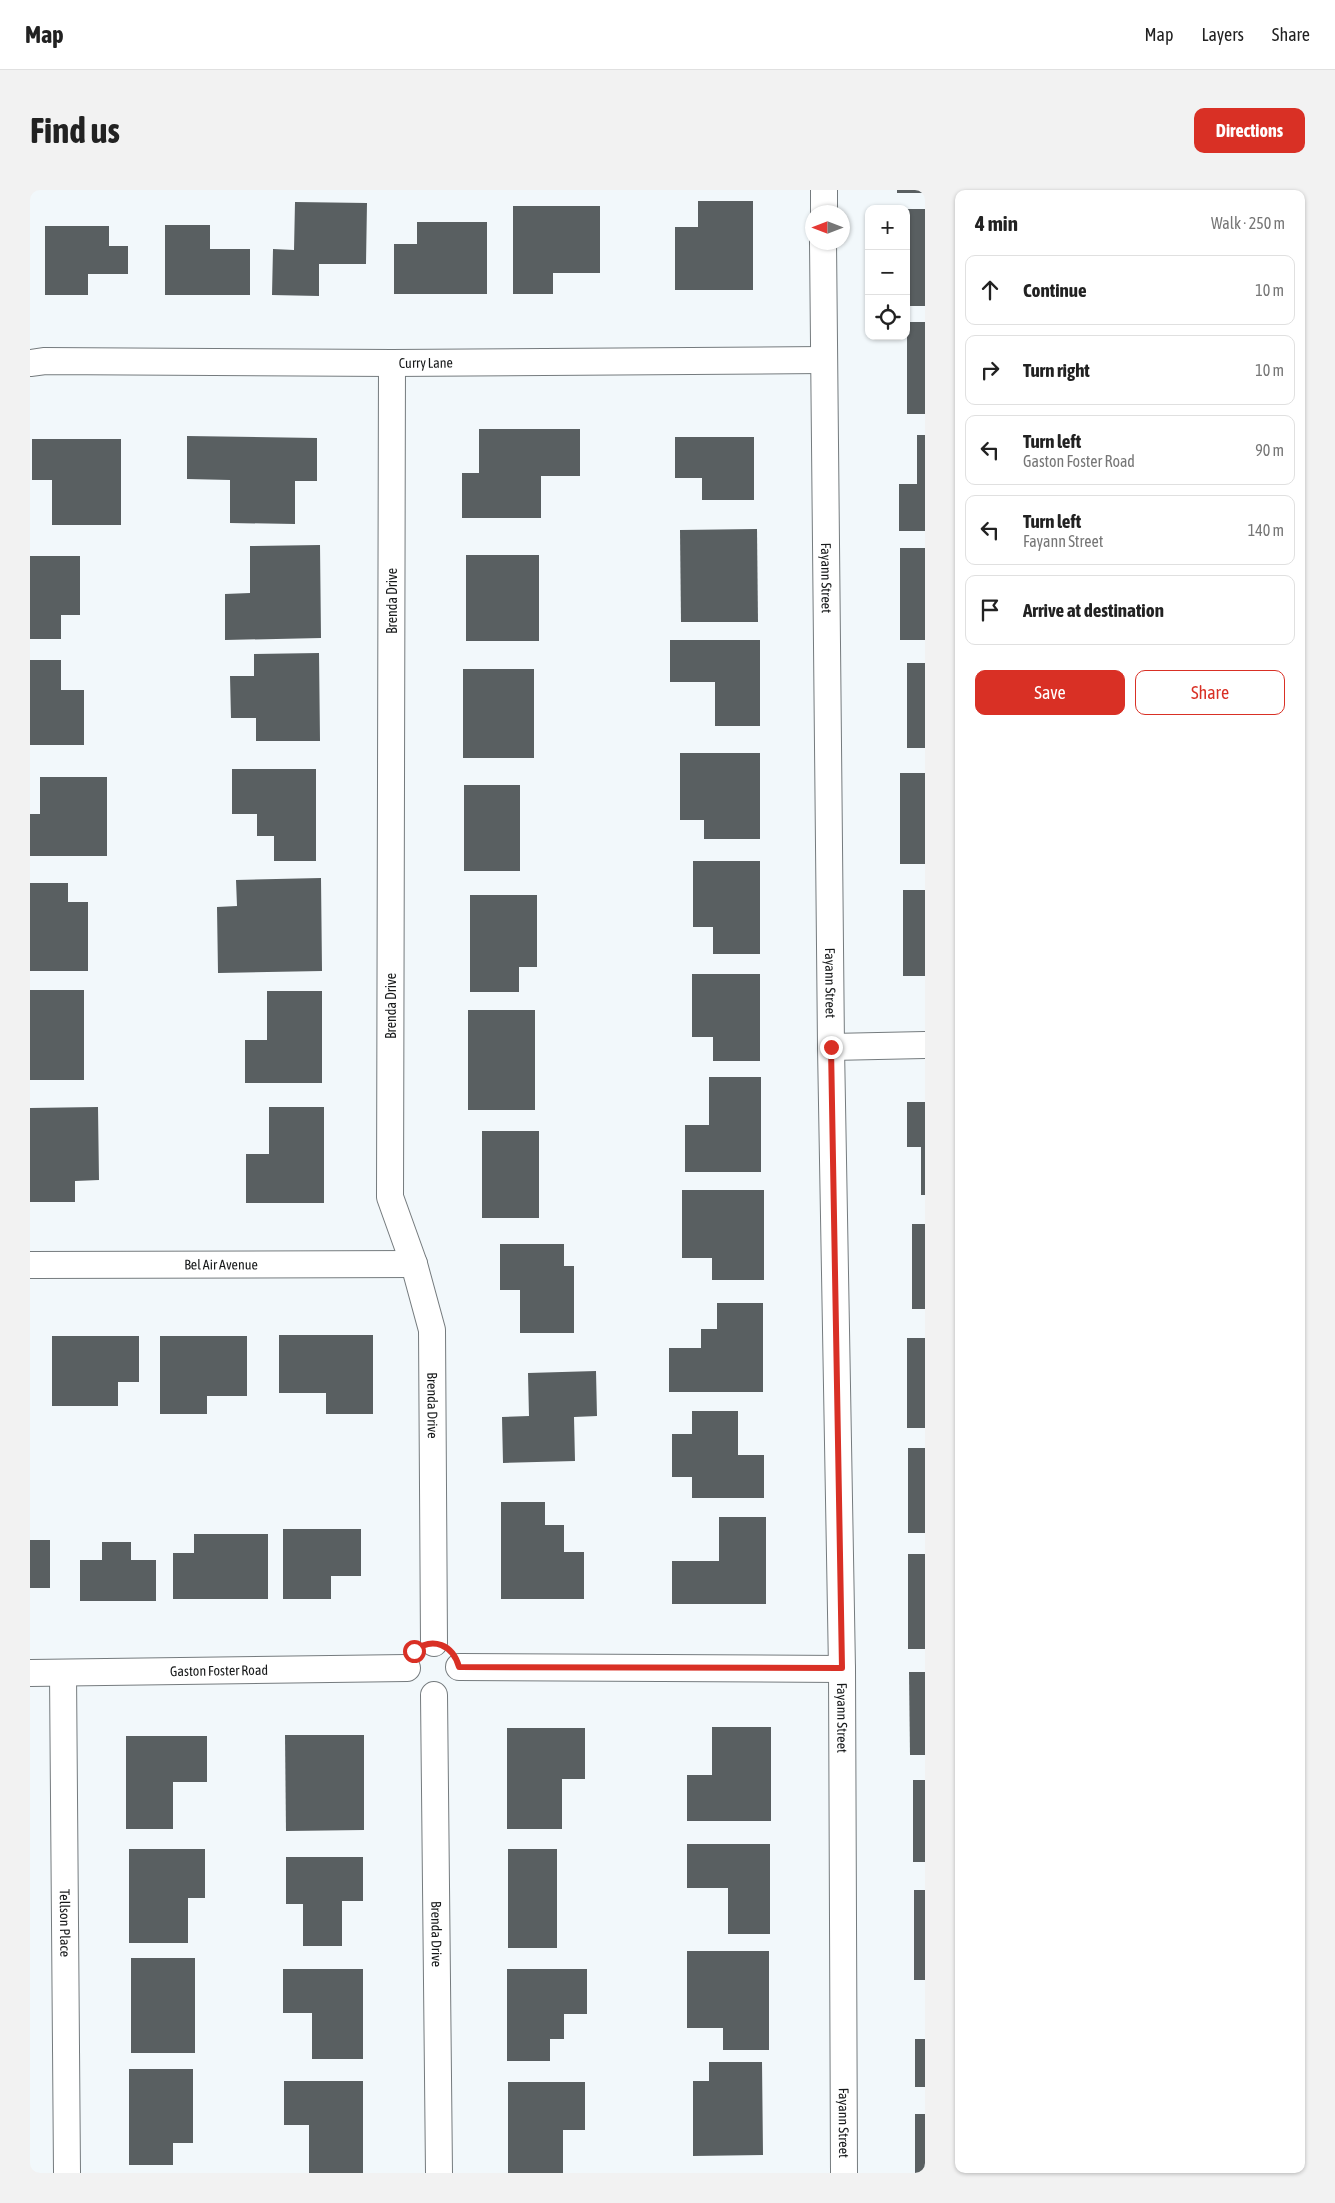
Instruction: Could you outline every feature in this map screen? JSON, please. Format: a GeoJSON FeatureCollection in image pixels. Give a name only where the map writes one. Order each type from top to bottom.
{"type":"FeatureCollection","features":[{"type":"Feature","properties":{"kind":"street"},"geometry":{"type":"LineString","coordinates":[[824,190],[824,205]]}},
{"type":"Feature","properties":{"kind":"street","name":"Fayann Street"},"geometry":{"type":"LineString","coordinates":[[824,250],[831,1047],[842,1668],[844,2173]]}},
{"type":"Feature","properties":{"kind":"street","name":"Curry Lane"},"geometry":{"type":"LineString","coordinates":[[30,363],[46,361],[824,360]]}},
{"type":"Feature","properties":{"kind":"street","name":"Brenda Drive"},"geometry":{"type":"LineString","coordinates":[[392,362],[390,1197],[414,1264],[432,1330],[434,1643]]}},
{"type":"Feature","properties":{"kind":"street"},"geometry":{"type":"LineString","coordinates":[[831,1047],[925,1045]]}},
{"type":"Feature","properties":{"kind":"street","name":"Bel Air Avenue"},"geometry":{"type":"LineString","coordinates":[[30,1265],[414,1264]]}},
{"type":"Feature","properties":{"kind":"street"},"geometry":{"type":"LineString","coordinates":[[434,1643],[445,1646],[451,1651],[459,1667],[458,1676],[454,1684],[448,1690],[434,1696],[423,1694],[416,1689],[410,1682],[407,1668],[409,1658],[414,1651],[420,1646],[434,1643]]}},
{"type":"Feature","properties":{"kind":"street"},"geometry":{"type":"LineString","coordinates":[[459,1667],[842,1668]]}},
{"type":"Feature","properties":{"kind":"street","name":"Gaston Foster Road"},"geometry":{"type":"LineString","coordinates":[[30,1673],[407,1668]]}},
{"type":"Feature","properties":{"kind":"street","name":"Tellson Place"},"geometry":{"type":"LineString","coordinates":[[63,1673],[67,2173]]}},
{"type":"Feature","properties":{"kind":"street","name":"Brenda Drive"},"geometry":{"type":"LineString","coordinates":[[434,1696],[439,2173]]}},
{"type":"Feature","properties":{"kind":"building"},"geometry":{"type":"Polygon","coordinates":[[[897,190],[925,190],[925,193],[897,193],[897,190]]]}},
{"type":"Feature","properties":{"kind":"building"},"geometry":{"type":"Polygon","coordinates":[[[698,201],[753,201],[753,290],[675,290],[675,227],[698,227],[698,201]]]}},
{"type":"Feature","properties":{"kind":"building"},"geometry":{"type":"Polygon","coordinates":[[[295,202],[367,203],[366,264],[319,264],[319,296],[272,295],[273,249],[294,250],[295,202]]]}},
{"type":"Feature","properties":{"kind":"building"},"geometry":{"type":"Polygon","coordinates":[[[513,206],[600,206],[600,273],[553,273],[553,294],[513,294],[513,206]]]}},
{"type":"Feature","properties":{"kind":"building"},"geometry":{"type":"Polygon","coordinates":[[[910,209],[925,209],[925,306],[910,306],[910,209]]]}},
{"type":"Feature","properties":{"kind":"building"},"geometry":{"type":"Polygon","coordinates":[[[417,222],[487,222],[487,294],[394,294],[394,244],[417,244],[417,222]]]}},
{"type":"Feature","properties":{"kind":"building"},"geometry":{"type":"Polygon","coordinates":[[[165,225],[210,225],[210,249],[250,249],[250,295],[165,295],[165,225]]]}},
{"type":"Feature","properties":{"kind":"building"},"geometry":{"type":"Polygon","coordinates":[[[45,226],[109,226],[109,246],[128,246],[128,274],[88,274],[88,295],[45,295],[45,226]]]}},
{"type":"Feature","properties":{"kind":"building"},"geometry":{"type":"Polygon","coordinates":[[[910,322],[925,322],[925,414],[907,414],[907,340],[910,340],[910,322]]]}},
{"type":"Feature","properties":{"kind":"building"},"geometry":{"type":"Polygon","coordinates":[[[479,429],[580,429],[580,476],[541,476],[541,518],[462,518],[462,473],[479,473],[479,429]]]}},
{"type":"Feature","properties":{"kind":"building"},"geometry":{"type":"Polygon","coordinates":[[[917,435],[925,435],[925,531],[899,531],[899,484],[917,484],[917,435]]]}},
{"type":"Feature","properties":{"kind":"building"},"geometry":{"type":"Polygon","coordinates":[[[187,436],[317,438],[317,481],[295,481],[295,524],[230,523],[230,480],[187,479],[187,436]]]}},
{"type":"Feature","properties":{"kind":"building"},"geometry":{"type":"Polygon","coordinates":[[[675,437],[754,437],[754,500],[702,500],[702,478],[675,478],[675,437]]]}},
{"type":"Feature","properties":{"kind":"building"},"geometry":{"type":"Polygon","coordinates":[[[32,439],[121,439],[121,525],[52,525],[52,480],[32,480],[32,439]]]}},
{"type":"Feature","properties":{"kind":"building"},"geometry":{"type":"Polygon","coordinates":[[[757,529],[758,622],[681,622],[680,530],[757,529]]]}},
{"type":"Feature","properties":{"kind":"building"},"geometry":{"type":"Polygon","coordinates":[[[320,545],[321,638],[225,640],[225,594],[250,593],[250,546],[320,545]]]}},
{"type":"Feature","properties":{"kind":"building"},"geometry":{"type":"Polygon","coordinates":[[[900,548],[925,548],[925,640],[900,640],[900,548]]]}},
{"type":"Feature","properties":{"kind":"building"},"geometry":{"type":"Polygon","coordinates":[[[466,555],[539,555],[539,641],[466,641],[466,555]]]}},
{"type":"Feature","properties":{"kind":"building"},"geometry":{"type":"Polygon","coordinates":[[[30,556],[80,556],[80,615],[61,615],[61,639],[30,639],[30,556]]]}},
{"type":"Feature","properties":{"kind":"building"},"geometry":{"type":"Polygon","coordinates":[[[670,640],[760,640],[760,726],[715,726],[715,682],[670,682],[670,640]]]}},
{"type":"Feature","properties":{"kind":"building"},"geometry":{"type":"Polygon","coordinates":[[[319,653],[320,741],[256,741],[256,718],[231,718],[230,676],[254,676],[254,654],[319,653]]]}},
{"type":"Feature","properties":{"kind":"building"},"geometry":{"type":"Polygon","coordinates":[[[30,660],[61,660],[61,690],[84,690],[84,745],[30,745],[30,660]]]}},
{"type":"Feature","properties":{"kind":"building"},"geometry":{"type":"Polygon","coordinates":[[[907,663],[925,663],[925,748],[907,748],[907,663]]]}},
{"type":"Feature","properties":{"kind":"building"},"geometry":{"type":"Polygon","coordinates":[[[463,669],[534,669],[534,758],[463,758],[463,669]]]}},
{"type":"Feature","properties":{"kind":"building"},"geometry":{"type":"Polygon","coordinates":[[[680,753],[760,753],[760,839],[704,839],[704,820],[680,820],[680,753]]]}},
{"type":"Feature","properties":{"kind":"building"},"geometry":{"type":"Polygon","coordinates":[[[232,769],[316,769],[316,861],[274,861],[274,836],[257,836],[257,814],[232,814],[232,769]]]}},
{"type":"Feature","properties":{"kind":"building"},"geometry":{"type":"Polygon","coordinates":[[[900,773],[925,773],[925,864],[900,864],[900,773]]]}},
{"type":"Feature","properties":{"kind":"building"},"geometry":{"type":"Polygon","coordinates":[[[40,777],[107,777],[107,856],[30,856],[30,814],[40,814],[40,777]]]}},
{"type":"Feature","properties":{"kind":"building"},"geometry":{"type":"Polygon","coordinates":[[[464,785],[520,785],[520,871],[464,871],[464,785]]]}},
{"type":"Feature","properties":{"kind":"building"},"geometry":{"type":"Polygon","coordinates":[[[693,861],[760,861],[760,954],[713,954],[713,927],[693,927],[693,861]]]}},
{"type":"Feature","properties":{"kind":"building"},"geometry":{"type":"Polygon","coordinates":[[[321,878],[322,971],[218,973],[217,907],[237,906],[236,880],[321,878]]]}},
{"type":"Feature","properties":{"kind":"building"},"geometry":{"type":"Polygon","coordinates":[[[30,883],[68,883],[68,902],[88,902],[88,971],[30,971],[30,883]]]}},
{"type":"Feature","properties":{"kind":"building"},"geometry":{"type":"Polygon","coordinates":[[[903,890],[925,890],[925,976],[903,976],[903,890]]]}},
{"type":"Feature","properties":{"kind":"building"},"geometry":{"type":"Polygon","coordinates":[[[470,895],[537,895],[537,967],[519,967],[519,992],[470,992],[470,895]]]}},
{"type":"Feature","properties":{"kind":"building"},"geometry":{"type":"Polygon","coordinates":[[[692,974],[760,974],[760,1061],[713,1061],[713,1037],[692,1037],[692,974]]]}},
{"type":"Feature","properties":{"kind":"building"},"geometry":{"type":"Polygon","coordinates":[[[30,990],[84,990],[84,1080],[30,1080],[30,990]]]}},
{"type":"Feature","properties":{"kind":"building"},"geometry":{"type":"Polygon","coordinates":[[[267,991],[322,991],[322,1083],[245,1083],[245,1040],[267,1040],[267,991]]]}},
{"type":"Feature","properties":{"kind":"building"},"geometry":{"type":"Polygon","coordinates":[[[468,1010],[535,1010],[535,1110],[468,1110],[468,1010]]]}},
{"type":"Feature","properties":{"kind":"building"},"geometry":{"type":"Polygon","coordinates":[[[709,1077],[761,1077],[761,1172],[685,1172],[685,1125],[709,1125],[709,1077]]]}},
{"type":"Feature","properties":{"kind":"building"},"geometry":{"type":"Polygon","coordinates":[[[907,1102],[925,1102],[925,1195],[921,1195],[921,1147],[907,1147],[907,1102]]]}},
{"type":"Feature","properties":{"kind":"building"},"geometry":{"type":"Polygon","coordinates":[[[98,1107],[99,1180],[75,1181],[75,1202],[30,1202],[30,1108],[98,1107]]]}},
{"type":"Feature","properties":{"kind":"building"},"geometry":{"type":"Polygon","coordinates":[[[269,1107],[324,1107],[324,1203],[246,1203],[246,1154],[269,1154],[269,1107]]]}},
{"type":"Feature","properties":{"kind":"building"},"geometry":{"type":"Polygon","coordinates":[[[482,1131],[539,1131],[539,1218],[482,1218],[482,1131]]]}},
{"type":"Feature","properties":{"kind":"building"},"geometry":{"type":"Polygon","coordinates":[[[682,1190],[764,1190],[764,1280],[712,1280],[712,1258],[682,1258],[682,1190]]]}},
{"type":"Feature","properties":{"kind":"building"},"geometry":{"type":"Polygon","coordinates":[[[912,1224],[925,1224],[925,1309],[912,1309],[912,1224]]]}},
{"type":"Feature","properties":{"kind":"building"},"geometry":{"type":"Polygon","coordinates":[[[500,1244],[564,1244],[564,1266],[574,1266],[574,1333],[520,1333],[520,1290],[500,1290],[500,1244]]]}},
{"type":"Feature","properties":{"kind":"building"},"geometry":{"type":"Polygon","coordinates":[[[717,1303],[763,1303],[763,1392],[669,1392],[669,1348],[701,1348],[701,1329],[717,1329],[717,1303]]]}},
{"type":"Feature","properties":{"kind":"building"},"geometry":{"type":"Polygon","coordinates":[[[279,1335],[373,1335],[373,1414],[326,1414],[326,1393],[279,1393],[279,1335]]]}},
{"type":"Feature","properties":{"kind":"building"},"geometry":{"type":"Polygon","coordinates":[[[52,1336],[139,1336],[139,1382],[118,1382],[118,1406],[52,1406],[52,1336]]]}},
{"type":"Feature","properties":{"kind":"building"},"geometry":{"type":"Polygon","coordinates":[[[160,1336],[247,1336],[247,1396],[207,1396],[207,1414],[160,1414],[160,1336]]]}},
{"type":"Feature","properties":{"kind":"building"},"geometry":{"type":"Polygon","coordinates":[[[907,1338],[925,1338],[925,1428],[907,1428],[907,1338]]]}},
{"type":"Feature","properties":{"kind":"building"},"geometry":{"type":"Polygon","coordinates":[[[596,1371],[597,1416],[574,1417],[575,1461],[503,1463],[502,1417],[529,1416],[528,1373],[596,1371]]]}},
{"type":"Feature","properties":{"kind":"building"},"geometry":{"type":"Polygon","coordinates":[[[692,1411],[738,1411],[738,1455],[764,1455],[764,1498],[692,1498],[692,1477],[672,1477],[672,1434],[692,1434],[692,1411]]]}},
{"type":"Feature","properties":{"kind":"building"},"geometry":{"type":"Polygon","coordinates":[[[908,1448],[925,1448],[925,1533],[908,1533],[908,1448]]]}},
{"type":"Feature","properties":{"kind":"building"},"geometry":{"type":"Polygon","coordinates":[[[501,1502],[545,1502],[545,1525],[564,1525],[564,1552],[584,1552],[584,1599],[501,1599],[501,1502]]]}},
{"type":"Feature","properties":{"kind":"building"},"geometry":{"type":"Polygon","coordinates":[[[719,1517],[766,1517],[766,1604],[672,1604],[672,1561],[719,1561],[719,1517]]]}},
{"type":"Feature","properties":{"kind":"building"},"geometry":{"type":"Polygon","coordinates":[[[283,1529],[361,1529],[361,1576],[331,1576],[331,1599],[283,1599],[283,1529]]]}},
{"type":"Feature","properties":{"kind":"building"},"geometry":{"type":"Polygon","coordinates":[[[194,1534],[268,1534],[268,1599],[173,1599],[173,1553],[194,1553],[194,1534]]]}},
{"type":"Feature","properties":{"kind":"building"},"geometry":{"type":"Polygon","coordinates":[[[30,1540],[50,1540],[50,1588],[30,1588],[30,1540]]]}},
{"type":"Feature","properties":{"kind":"building"},"geometry":{"type":"Polygon","coordinates":[[[102,1542],[131,1542],[131,1560],[156,1560],[156,1601],[80,1601],[80,1560],[102,1560],[102,1542]]]}},
{"type":"Feature","properties":{"kind":"building"},"geometry":{"type":"Polygon","coordinates":[[[908,1554],[925,1554],[925,1649],[908,1649],[908,1554]]]}},
{"type":"Feature","properties":{"kind":"building"},"geometry":{"type":"Polygon","coordinates":[[[909,1672],[925,1672],[925,1755],[910,1755],[909,1672]]]}},
{"type":"Feature","properties":{"kind":"building"},"geometry":{"type":"Polygon","coordinates":[[[712,1727],[771,1727],[771,1821],[687,1821],[687,1775],[712,1775],[712,1727]]]}},
{"type":"Feature","properties":{"kind":"building"},"geometry":{"type":"Polygon","coordinates":[[[507,1728],[585,1728],[585,1779],[562,1779],[562,1829],[507,1829],[507,1728]]]}},
{"type":"Feature","properties":{"kind":"building"},"geometry":{"type":"Polygon","coordinates":[[[285,1735],[364,1735],[364,1830],[286,1831],[285,1735]]]}},
{"type":"Feature","properties":{"kind":"building"},"geometry":{"type":"Polygon","coordinates":[[[126,1736],[207,1736],[207,1782],[173,1782],[173,1829],[126,1829],[126,1736]]]}},
{"type":"Feature","properties":{"kind":"building"},"geometry":{"type":"Polygon","coordinates":[[[913,1780],[925,1780],[925,1862],[913,1862],[913,1780]]]}},
{"type":"Feature","properties":{"kind":"building"},"geometry":{"type":"Polygon","coordinates":[[[687,1844],[770,1844],[770,1934],[728,1934],[728,1888],[687,1888],[687,1844]]]}},
{"type":"Feature","properties":{"kind":"building"},"geometry":{"type":"Polygon","coordinates":[[[129,1849],[205,1849],[205,1898],[188,1898],[188,1943],[129,1943],[129,1849]]]}},
{"type":"Feature","properties":{"kind":"building"},"geometry":{"type":"Polygon","coordinates":[[[508,1849],[557,1849],[557,1948],[508,1948],[508,1849]]]}},
{"type":"Feature","properties":{"kind":"building"},"geometry":{"type":"Polygon","coordinates":[[[286,1857],[363,1857],[363,1901],[342,1901],[342,1946],[303,1946],[303,1904],[286,1904],[286,1857]]]}},
{"type":"Feature","properties":{"kind":"building"},"geometry":{"type":"Polygon","coordinates":[[[914,1890],[925,1890],[925,1980],[914,1980],[914,1890]]]}},
{"type":"Feature","properties":{"kind":"building"},"geometry":{"type":"Polygon","coordinates":[[[687,1951],[769,1951],[769,2050],[723,2050],[723,2028],[687,2028],[687,1951]]]}},
{"type":"Feature","properties":{"kind":"building"},"geometry":{"type":"Polygon","coordinates":[[[131,1958],[195,1958],[195,2053],[131,2053],[131,1958]]]}},
{"type":"Feature","properties":{"kind":"building"},"geometry":{"type":"Polygon","coordinates":[[[283,1969],[363,1969],[363,2059],[312,2059],[312,2013],[283,2013],[283,1969]]]}},
{"type":"Feature","properties":{"kind":"building"},"geometry":{"type":"Polygon","coordinates":[[[507,1969],[587,1969],[587,2014],[564,2014],[564,2039],[550,2039],[550,2061],[507,2061],[507,1969]]]}},
{"type":"Feature","properties":{"kind":"building"},"geometry":{"type":"Polygon","coordinates":[[[915,2039],[925,2039],[925,2087],[915,2087],[915,2039]]]}},
{"type":"Feature","properties":{"kind":"building"},"geometry":{"type":"Polygon","coordinates":[[[709,2062],[762,2062],[763,2155],[693,2156],[693,2081],[709,2081],[709,2062]]]}},
{"type":"Feature","properties":{"kind":"building"},"geometry":{"type":"Polygon","coordinates":[[[129,2069],[193,2069],[193,2143],[173,2143],[173,2165],[129,2165],[129,2069]]]}},
{"type":"Feature","properties":{"kind":"building"},"geometry":{"type":"Polygon","coordinates":[[[284,2081],[363,2081],[363,2173],[309,2173],[309,2125],[284,2125],[284,2081]]]}},
{"type":"Feature","properties":{"kind":"building"},"geometry":{"type":"Polygon","coordinates":[[[508,2082],[585,2082],[585,2130],[563,2130],[563,2173],[508,2173],[508,2082]]]}},
{"type":"Feature","properties":{"kind":"building"},"geometry":{"type":"Polygon","coordinates":[[[915,2114],[925,2114],[925,2173],[915,2173],[915,2114]]]}},
{"type":"Feature","properties":{"kind":"route"},"geometry":{"type":"LineString","coordinates":[[414,1651],[428,1643],[437,1643],[451,1651],[459,1667],[842,1668],[831,1047]]}}]}
